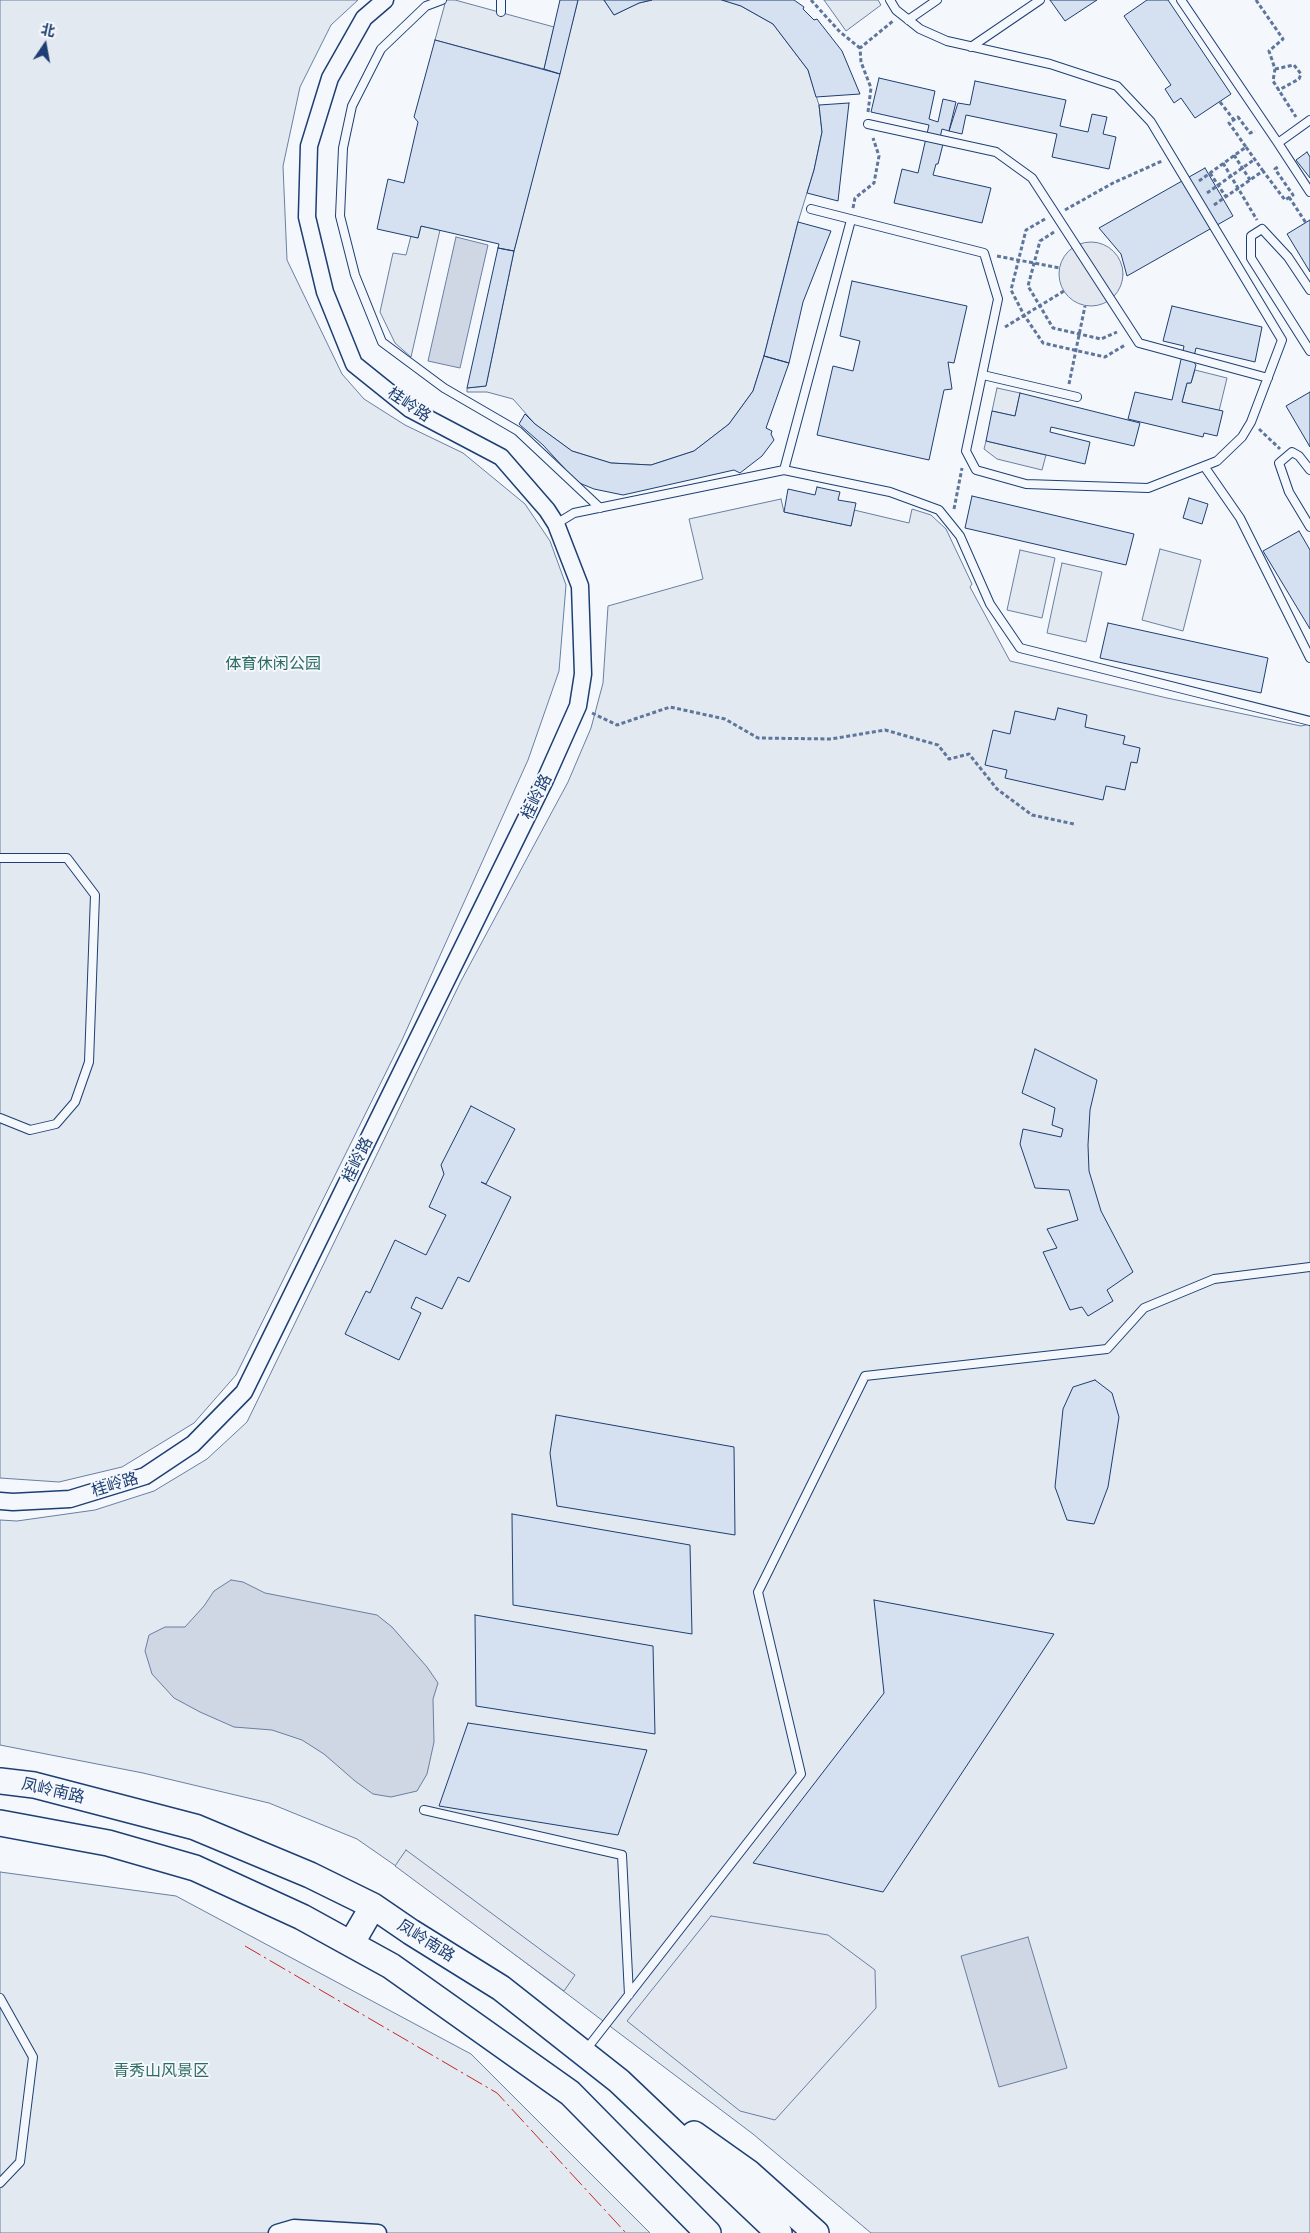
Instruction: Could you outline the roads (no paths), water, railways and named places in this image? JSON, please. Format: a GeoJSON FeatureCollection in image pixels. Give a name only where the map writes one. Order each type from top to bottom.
{"type":"FeatureCollection","features":[{"type":"Feature","properties":{"kind":"main road","name":"凤岭南路"},"geometry":{"type":"LineString","coordinates":[[0,1781],[34,1785],[195,1827],[310,1875],[373,1906],[501,1988],[619,2081],[779,2233]]}},
{"type":"Feature","properties":{"kind":"main road"},"geometry":{"type":"LineString","coordinates":[[0,1823],[108,1844],[195,1868],[302,1917],[392,1966],[570,2094],[708,2233]]}},
{"type":"Feature","properties":{"kind":"main road"},"geometry":{"type":"LineString","coordinates":[[351,1944],[373,1906]]}},
{"type":"Feature","properties":{"kind":"main road"},"geometry":{"type":"LineString","coordinates":[[619,2081],[749,2173],[816,2233]]}},
{"type":"Feature","properties":{"kind":"street","name":"桂岭路"},"geometry":{"type":"LineString","coordinates":[[0,1501],[70,1499],[145,1476],[193,1444],[244,1392],[545,780],[578,706],[582,674],[580,586],[556,524],[547,510],[501,457],[410,409],[354,364],[325,292],[307,217],[309,146],[330,78],[364,18],[385,0]]}},
{"type":"Feature","properties":{"kind":"street"},"geometry":{"type":"LineString","coordinates":[[277,2233],[294,2228],[378,2233]]}},
{"type":"Feature","properties":{"kind":"lane"},"geometry":{"type":"LineString","coordinates":[[442,0],[426,6],[381,49],[352,106],[343,148],[340,216],[355,275],[382,342],[444,388],[518,431],[600,508]]}},
{"type":"Feature","properties":{"kind":"lane"},"geometry":{"type":"LineString","coordinates":[[501,0],[501,12]]}},
{"type":"Feature","properties":{"kind":"lane"},"geometry":{"type":"LineString","coordinates":[[811,209],[984,253],[998,299],[966,451],[976,470],[1026,484],[1148,488],[1217,461],[1242,438],[1252,422],[1282,340],[1170,157],[1151,122],[1117,86],[1050,64],[947,41],[920,29],[901,14],[890,0]]}},
{"type":"Feature","properties":{"kind":"lane"},"geometry":{"type":"LineString","coordinates":[[908,20],[938,0]]}},
{"type":"Feature","properties":{"kind":"lane"},"geometry":{"type":"LineString","coordinates":[[971,47],[1040,0]]}},
{"type":"Feature","properties":{"kind":"lane"},"geometry":{"type":"LineString","coordinates":[[1181,0],[1310,192]]}},
{"type":"Feature","properties":{"kind":"lane"},"geometry":{"type":"LineString","coordinates":[[1278,143],[1310,120]]}},
{"type":"Feature","properties":{"kind":"lane"},"geometry":{"type":"LineString","coordinates":[[868,124],[996,152],[1032,178],[1052,216],[1139,343],[1268,378]]}},
{"type":"Feature","properties":{"kind":"lane"},"geometry":{"type":"LineString","coordinates":[[784,470],[851,220]]}},
{"type":"Feature","properties":{"kind":"lane"},"geometry":{"type":"LineString","coordinates":[[1310,290],[1288,257],[1262,229],[1251,236],[1251,258],[1310,351]]}},
{"type":"Feature","properties":{"kind":"lane"},"geometry":{"type":"LineString","coordinates":[[983,375],[1077,396]]}},
{"type":"Feature","properties":{"kind":"lane"},"geometry":{"type":"LineString","coordinates":[[1310,470],[1299,456],[1292,452],[1286,455],[1279,463],[1289,492],[1310,527]]}},
{"type":"Feature","properties":{"kind":"lane"},"geometry":{"type":"LineString","coordinates":[[1204,466],[1240,518],[1310,658]]}},
{"type":"Feature","properties":{"kind":"lane"},"geometry":{"type":"LineString","coordinates":[[556,524],[574,513],[784,470],[890,492],[939,510],[960,536],[990,604],[1020,648],[1310,721]]}},
{"type":"Feature","properties":{"kind":"lane"},"geometry":{"type":"LineString","coordinates":[[0,858],[67,858],[95,896],[89,1062],[75,1102],[56,1124],[30,1130],[0,1118]]}},
{"type":"Feature","properties":{"kind":"lane"},"geometry":{"type":"LineString","coordinates":[[584,2053],[801,1774],[758,1592],[865,1376],[1107,1349],[1144,1308],[1214,1279],[1310,1267]]}},
{"type":"Feature","properties":{"kind":"lane"},"geometry":{"type":"LineString","coordinates":[[424,1810],[622,1855],[629,1995]]}},
{"type":"Feature","properties":{"kind":"lane"},"geometry":{"type":"LineString","coordinates":[[0,1998],[33,2057],[20,2162],[0,2183]]}},
{"type":"Feature","properties":{"kind":"park label","name":"体育休闲公园"},"geometry":{"type":"Point","coordinates":[273,664]}},
{"type":"Feature","properties":{"kind":"park label","name":"青秀山风景区"},"geometry":{"type":"Point","coordinates":[161,2071]}}]}
